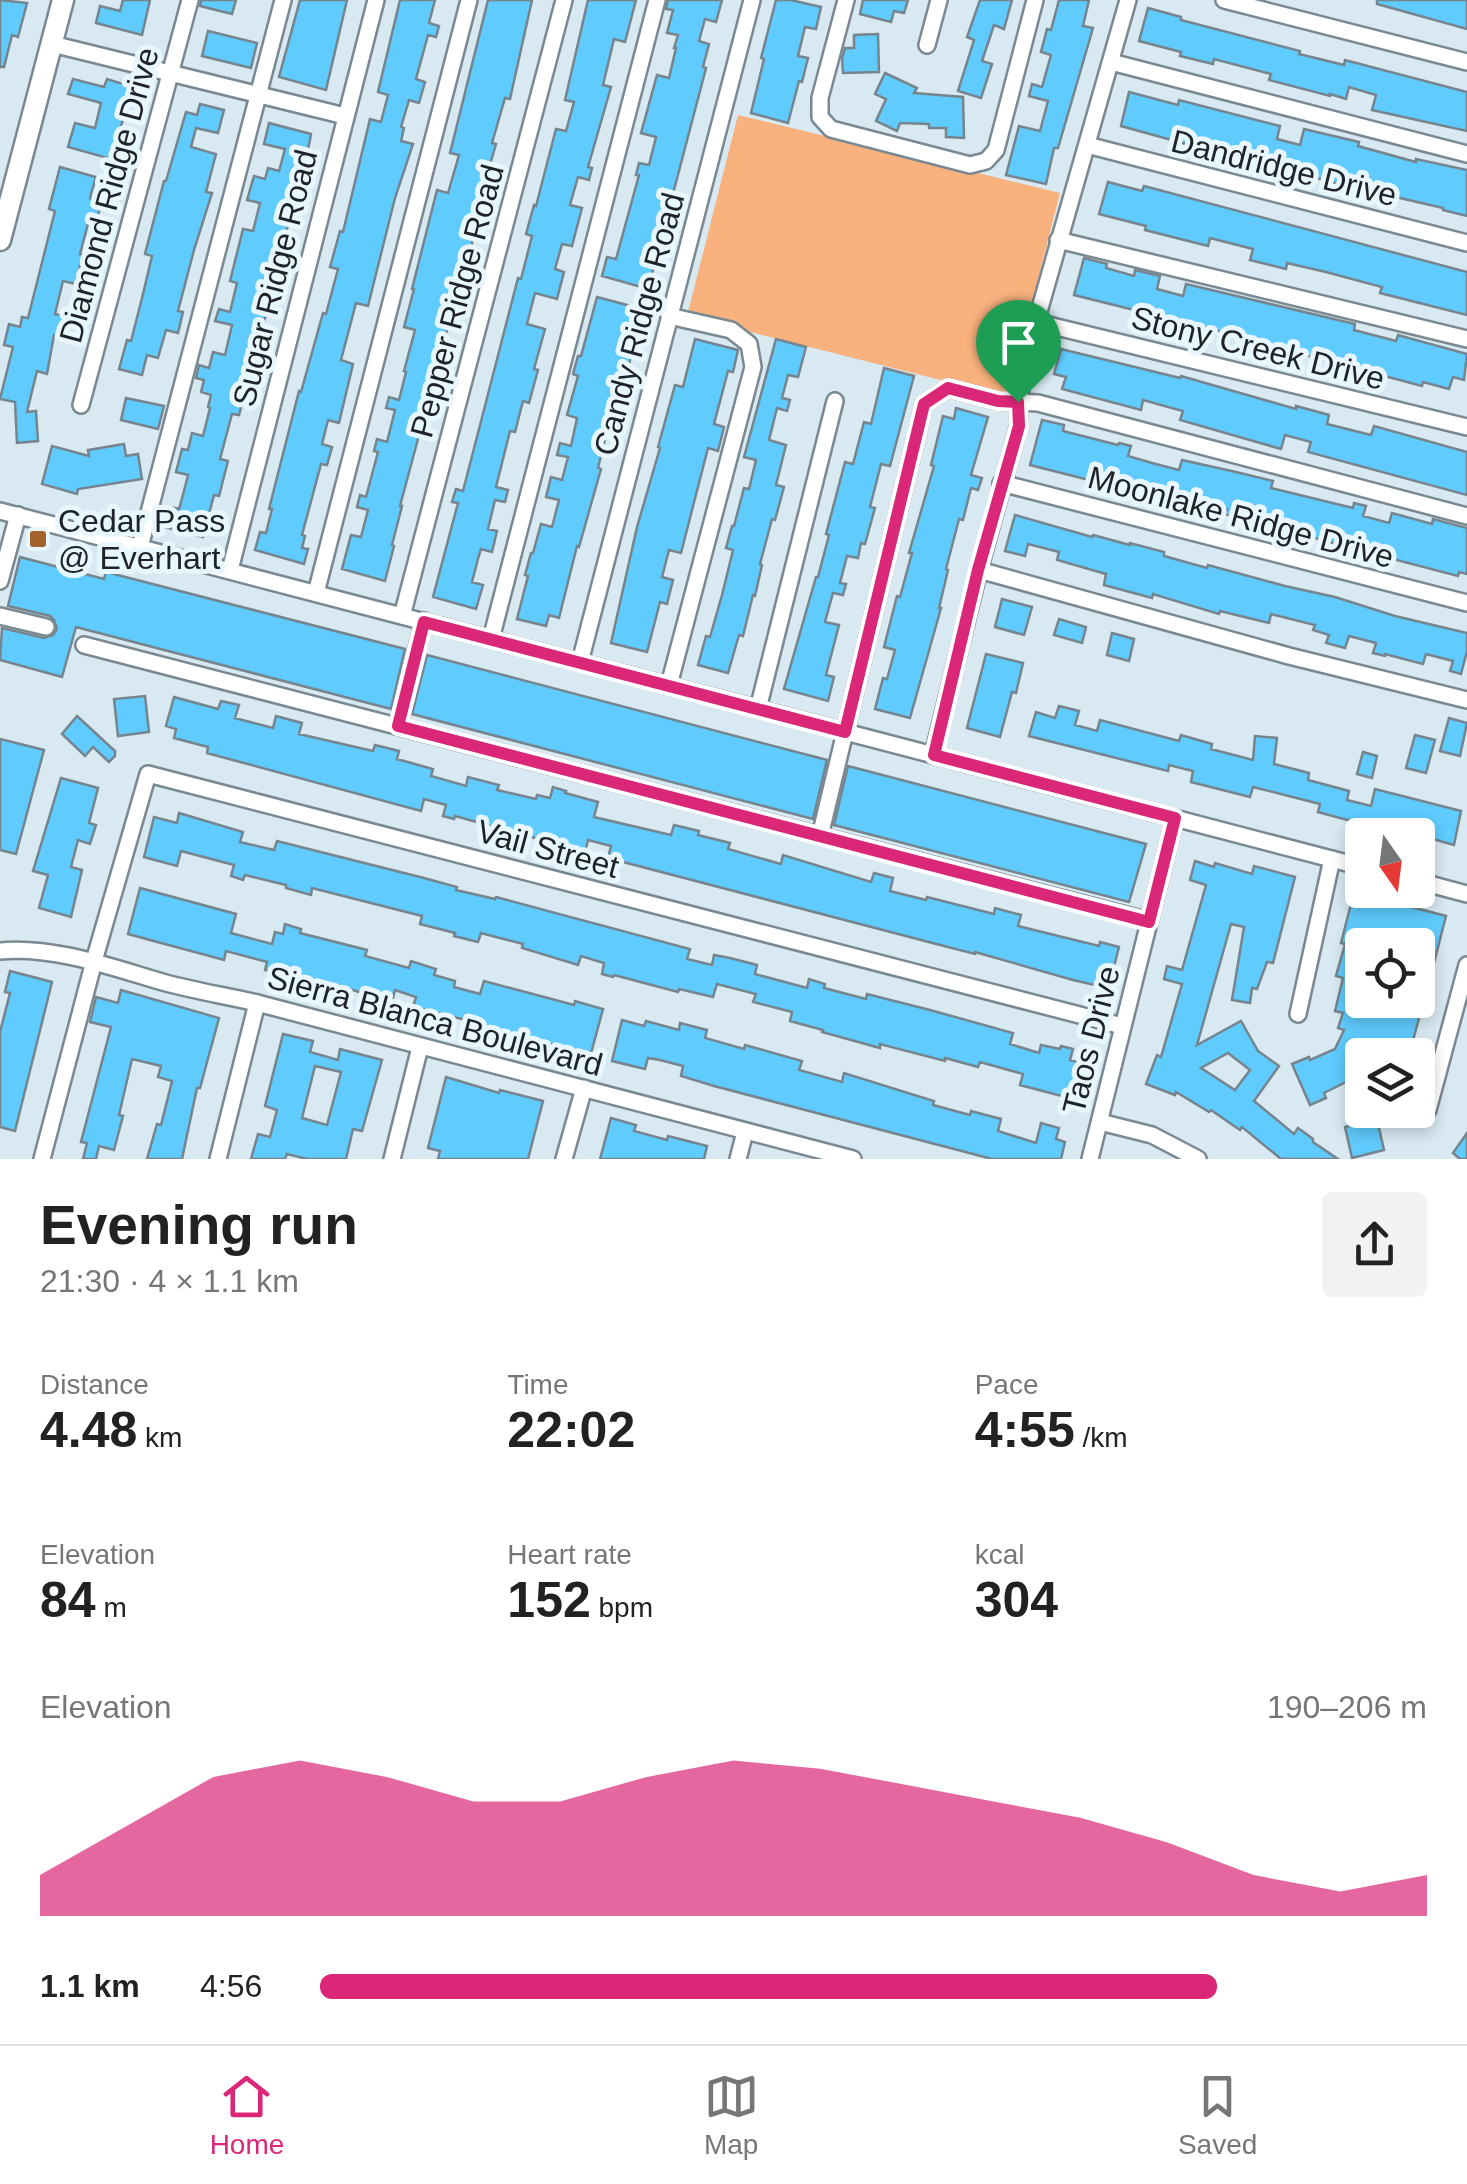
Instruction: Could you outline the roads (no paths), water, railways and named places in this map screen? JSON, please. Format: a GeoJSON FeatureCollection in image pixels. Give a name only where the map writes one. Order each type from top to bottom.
{"type":"FeatureCollection","features":[{"type":"Feature","properties":{"kind":"main road"},"geometry":{"type":"LineString","coordinates":[[0,240],[62,0]]}},
{"type":"Feature","properties":{"kind":"street","name":"Diamond Ridge Drive"},"geometry":{"type":"LineString","coordinates":[[81,405],[190,0]]}},
{"type":"Feature","properties":{"kind":"street"},"geometry":{"type":"LineString","coordinates":[[140,547],[283,0]]}},
{"type":"Feature","properties":{"kind":"street","name":"Sugar Ridge Road"},"geometry":{"type":"LineString","coordinates":[[230,570],[376,0]]}},
{"type":"Feature","properties":{"kind":"street"},"geometry":{"type":"LineString","coordinates":[[316,593],[469,0]]}},
{"type":"Feature","properties":{"kind":"street","name":"Pepper Ridge Road"},"geometry":{"type":"LineString","coordinates":[[402,616],[564,0]]}},
{"type":"Feature","properties":{"kind":"street"},"geometry":{"type":"LineString","coordinates":[[491,639],[657,0]]}},
{"type":"Feature","properties":{"kind":"street","name":"Candy Ridge Road"},"geometry":{"type":"LineString","coordinates":[[580,662],[752,0]]}},
{"type":"Feature","properties":{"kind":"street"},"geometry":{"type":"LineString","coordinates":[[846,0],[820,98],[820,117],[830,129],[970,166],[986,161],[996,150],[1035,0]]}},
{"type":"Feature","properties":{"kind":"street"},"geometry":{"type":"LineString","coordinates":[[927,45],[939,0]]}},
{"type":"Feature","properties":{"kind":"street"},"geometry":{"type":"LineString","coordinates":[[934,755],[978,570],[1019,426],[1018,402],[1036,322],[1128,0]]}},
{"type":"Feature","properties":{"kind":"street"},"geometry":{"type":"LineString","coordinates":[[1224,0],[1467,62]]}},
{"type":"Feature","properties":{"kind":"street"},"geometry":{"type":"LineString","coordinates":[[52,44],[344,116]]}},
{"type":"Feature","properties":{"kind":"street"},"geometry":{"type":"LineString","coordinates":[[1111,62],[1467,154]]}},
{"type":"Feature","properties":{"kind":"street","name":"Dandridge Drive"},"geometry":{"type":"LineString","coordinates":[[1087,146],[1467,244]]}},
{"type":"Feature","properties":{"kind":"street"},"geometry":{"type":"LineString","coordinates":[[1058,240],[1467,339]]}},
{"type":"Feature","properties":{"kind":"street"},"geometry":{"type":"LineString","coordinates":[[668,316],[731,330],[748,344],[753,367],[669,686]]}},
{"type":"Feature","properties":{"kind":"street","name":"Stony Creek Drive"},"geometry":{"type":"LineString","coordinates":[[1036,322],[1467,426]]}},
{"type":"Feature","properties":{"kind":"street"},"geometry":{"type":"LineString","coordinates":[[820,836],[924,404],[948,388],[998,401],[1038,403],[1467,516]]}},
{"type":"Feature","properties":{"kind":"street"},"geometry":{"type":"LineString","coordinates":[[758,709],[836,401]]}},
{"type":"Feature","properties":{"kind":"street","name":"Moonlake Ridge Drive"},"geometry":{"type":"LineString","coordinates":[[1002,483],[1467,604]]}},
{"type":"Feature","properties":{"kind":"street"},"geometry":{"type":"LineString","coordinates":[[0,511],[1345,862]]}},
{"type":"Feature","properties":{"kind":"street"},"geometry":{"type":"LineString","coordinates":[[0,581],[18,515]]}},
{"type":"Feature","properties":{"kind":"street"},"geometry":{"type":"LineString","coordinates":[[978,570],[1467,700]]}},
{"type":"Feature","properties":{"kind":"street"},"geometry":{"type":"LineString","coordinates":[[0,616],[46,627]]}},
{"type":"Feature","properties":{"kind":"street"},"geometry":{"type":"LineString","coordinates":[[398,726],[424,622]]}},
{"type":"Feature","properties":{"kind":"street"},"geometry":{"type":"LineString","coordinates":[[84,644],[1149,922]]}},
{"type":"Feature","properties":{"kind":"street","name":"Vail Street"},"geometry":{"type":"LineString","coordinates":[[94,962],[148,774],[1122,1026]]}},
{"type":"Feature","properties":{"kind":"street","name":"Taos Drive"},"geometry":{"type":"LineString","coordinates":[[1090,1159],[1175,818]]}},
{"type":"Feature","properties":{"kind":"street"},"geometry":{"type":"LineString","coordinates":[[1298,1014],[1332,858]]}},
{"type":"Feature","properties":{"kind":"street"},"geometry":{"type":"LineString","coordinates":[[1435,886],[1467,894]]}},
{"type":"Feature","properties":{"kind":"street","name":"Sierra Blanca Boulevard"},"geometry":{"type":"LineString","coordinates":[[0,951],[21,949],[94,962],[853,1159]]}},
{"type":"Feature","properties":{"kind":"street"},"geometry":{"type":"LineString","coordinates":[[42,1159],[94,962]]}},
{"type":"Feature","properties":{"kind":"street"},"geometry":{"type":"LineString","coordinates":[[1435,1084],[1467,965]]}},
{"type":"Feature","properties":{"kind":"street"},"geometry":{"type":"LineString","coordinates":[[218,1159],[257,1003]]}},
{"type":"Feature","properties":{"kind":"street"},"geometry":{"type":"LineString","coordinates":[[392,1159],[420,1047]]}},
{"type":"Feature","properties":{"kind":"street"},"geometry":{"type":"LineString","coordinates":[[564,1159],[584,1088]]}},
{"type":"Feature","properties":{"kind":"street"},"geometry":{"type":"LineString","coordinates":[[1100,1122],[1152,1135],[1198,1159]]}},
{"type":"Feature","properties":{"kind":"street"},"geometry":{"type":"LineString","coordinates":[[738,1159],[745,1132]]}},
{"type":"Feature","properties":{"kind":"place","name":"Cedar Pass @ Everhart"},"geometry":{"type":"Point","coordinates":[38,539]}}]}
